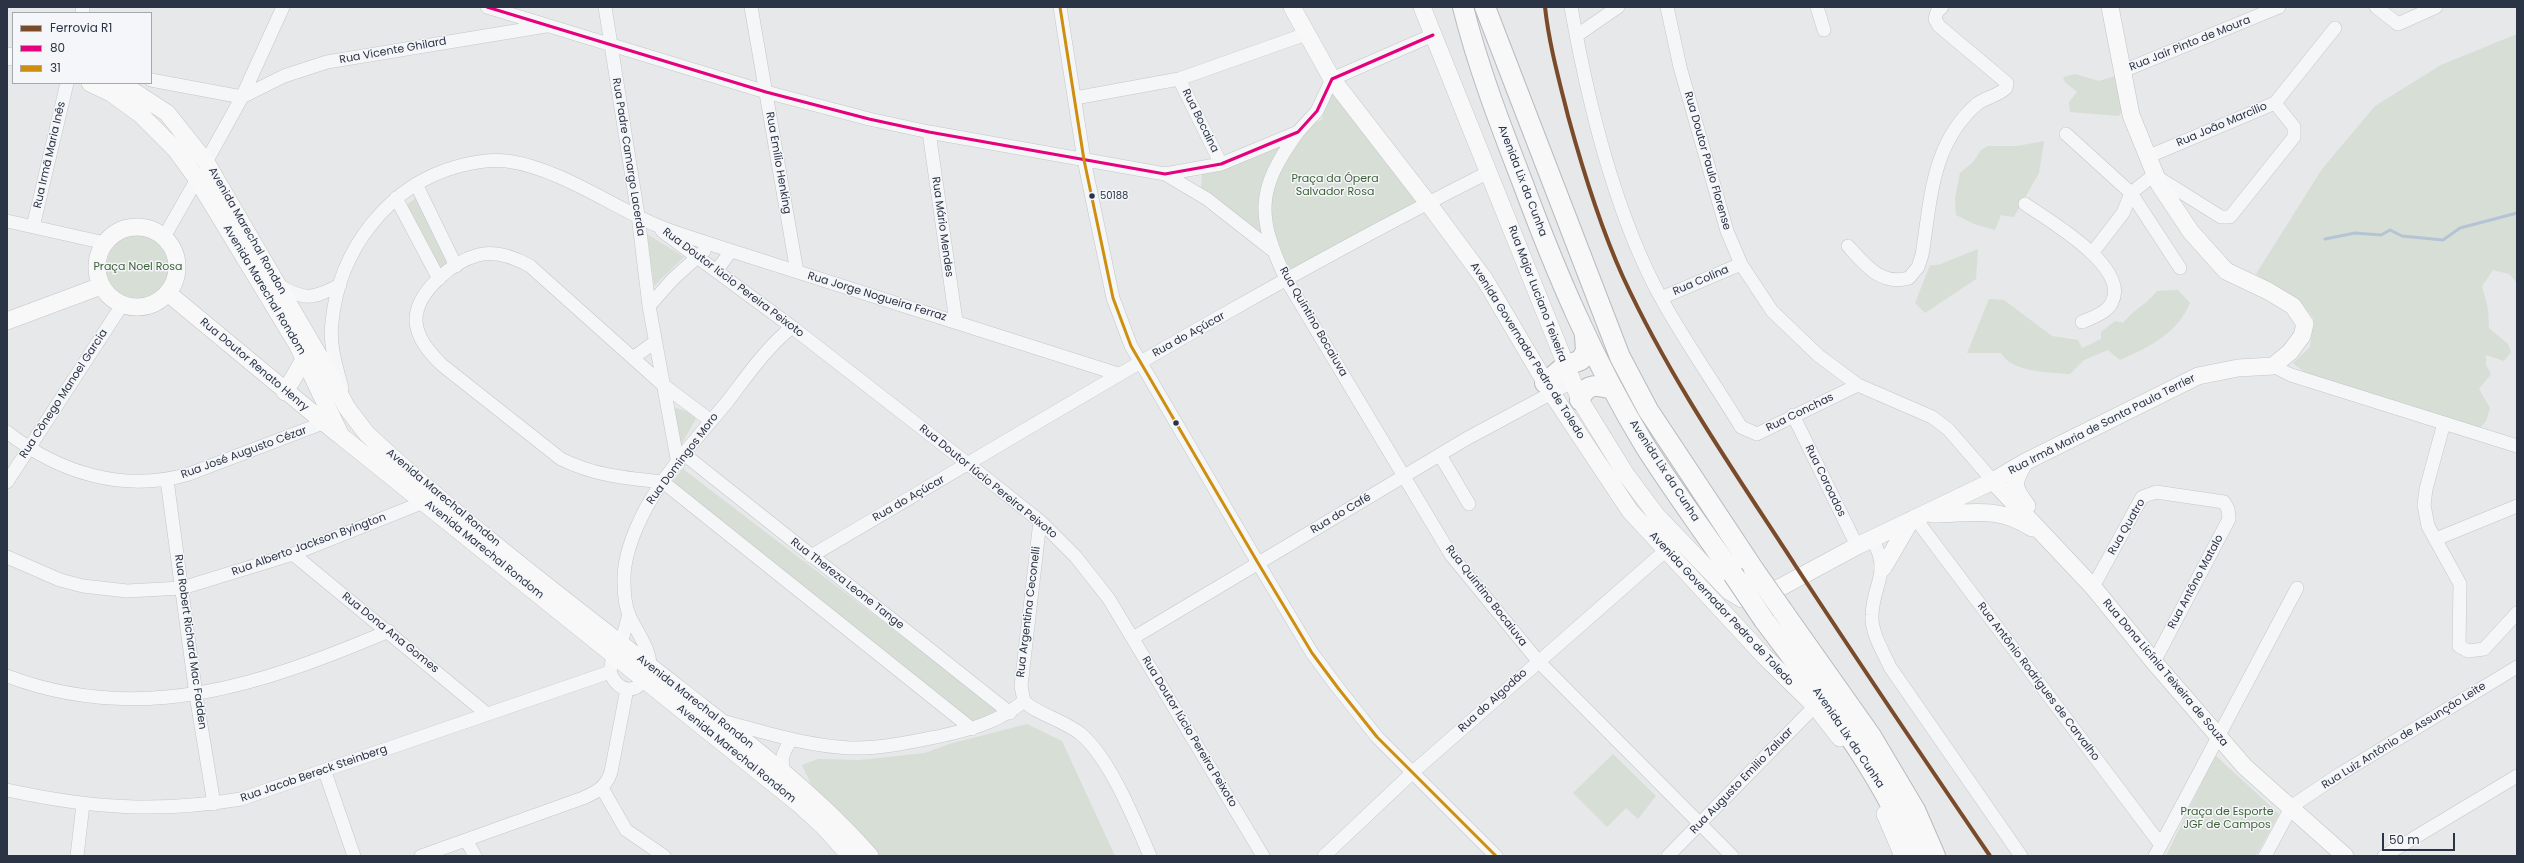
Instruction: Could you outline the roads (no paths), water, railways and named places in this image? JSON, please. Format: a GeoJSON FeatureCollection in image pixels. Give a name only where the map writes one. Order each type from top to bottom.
{"type":"FeatureCollection","features":[{"type":"Feature","properties":{"kind":"highway","name":"Avenida Lix da Cunha"},"geometry":{"type":"LineString","coordinates":[[1463,7],[1478,63],[1554,266],[1585,336],[1613,389],[1645,446],[1764,620],[1875,775],[1898,815],[1915,856]]}},
{"type":"Feature","properties":{"kind":"highway","name":"Avenida Lix da Cunha"},"geometry":{"type":"LineString","coordinates":[[1485,7],[1620,357],[1648,410],[1754,570],[1871,736],[1915,810],[1935,856]]}},
{"type":"Feature","properties":{"kind":"highway"},"geometry":{"type":"LineString","coordinates":[[1548,387],[1569,374],[1584,356],[1585,336]]}},
{"type":"Feature","properties":{"kind":"highway"},"geometry":{"type":"LineString","coordinates":[[1580,400],[1587,388],[1591,386],[1613,389]]}},
{"type":"Feature","properties":{"kind":"highway"},"geometry":{"type":"LineString","coordinates":[[1844,743],[1875,775]]}},
{"type":"Feature","properties":{"kind":"highway"},"geometry":{"type":"LineString","coordinates":[[1886,793],[1905,856]]}},
{"type":"Feature","properties":{"kind":"main road","name":"Avenida Governador Pedro de Toledo"},"geometry":{"type":"LineString","coordinates":[[1292,7],[1332,79],[1428,203],[1485,280],[1548,387],[1630,511],[1665,551],[1764,656],[1815,706],[1844,743],[1876,795],[1905,856]]}},
{"type":"Feature","properties":{"kind":"main road","name":"Rua Major Luciano Teixeira"},"geometry":{"type":"LineString","coordinates":[[1422,7],[1580,400],[1625,473],[1657,516],[1694,557],[1729,591],[1742,599],[1749,600]]}},
{"type":"Feature","properties":{"kind":"main road"},"geometry":{"type":"LineString","coordinates":[[2110,7],[2131,115],[2154,175],[2191,232],[2226,271],[2268,291],[2293,306],[2302,316],[2305,324],[2302,336],[2290,352],[2273,366]]}},
{"type":"Feature","properties":{"kind":"main road","name":"Avenida Marechal Rondom"},"geometry":{"type":"LineString","coordinates":[[92,84],[112,93],[140,114],[172,146],[197,179],[305,358],[341,436],[614,658]]}},
{"type":"Feature","properties":{"kind":"main road","name":"Avenida Marechal Rondon"},"geometry":{"type":"LineString","coordinates":[[123,84],[167,113],[206,162],[278,285],[347,408],[367,434],[614,658],[648,674],[718,720],[822,806],[870,856]]}},
{"type":"Feature","properties":{"kind":"main road"},"geometry":{"type":"LineString","coordinates":[[133,227],[149,229],[164,237],[172,246],[177,258],[178,271],[175,283],[169,294],[159,302],[147,307],[134,308],[122,305],[110,297],[101,286],[97,272],[98,257],[105,243],[117,232],[133,227]]}},
{"type":"Feature","properties":{"kind":"main road"},"geometry":{"type":"LineString","coordinates":[[7,320],[101,286]]}},
{"type":"Feature","properties":{"kind":"main road","name":"Rua Doutor Renato Henry"},"geometry":{"type":"LineString","coordinates":[[169,294],[285,392],[341,436]]}},
{"type":"Feature","properties":{"kind":"main road"},"geometry":{"type":"LineString","coordinates":[[285,392],[305,358]]}},
{"type":"Feature","properties":{"kind":"main road","name":"Rua Irmã Maria de Santa Paula Terrier"},"geometry":{"type":"LineString","coordinates":[[1749,600],[1781,588],[1864,542],[1993,481],[2026,462],[2198,376],[2238,368],[2273,366]]}},
{"type":"Feature","properties":{"kind":"main road"},"geometry":{"type":"LineString","coordinates":[[2026,462],[2015,478],[2015,488],[2047,538]]}},
{"type":"Feature","properties":{"kind":"main road","name":"Rua Dona Licínia Teixeira de Souza"},"geometry":{"type":"LineString","coordinates":[[1993,481],[2094,587],[2154,662],[2245,767],[2292,806],[2345,856]]}},
{"type":"Feature","properties":{"kind":"main road","name":"Rua Major Luciano Teixeira"},"geometry":{"type":"LineString","coordinates":[[1630,511],[1694,557]]}},
{"type":"Feature","properties":{"kind":"main road"},"geometry":{"type":"LineString","coordinates":[[1883,568],[1917,517],[1978,511],[1996,512],[2028,525],[2047,538]]}},
{"type":"Feature","properties":{"kind":"main road","name":"Avenida Marechal Rondom"},"geometry":{"type":"LineString","coordinates":[[648,674],[799,804],[824,827],[850,856]]}},
{"type":"Feature","properties":{"kind":"street"},"geometry":{"type":"LineString","coordinates":[[206,162],[242,97],[283,7]]}},
{"type":"Feature","properties":{"kind":"street"},"geometry":{"type":"LineString","coordinates":[[487,7],[766,92],[929,132],[1165,174],[1221,164],[1298,132]]}},
{"type":"Feature","properties":{"kind":"street","name":"Rua Padre Camargo Lacerda"},"geometry":{"type":"LineString","coordinates":[[605,7],[638,215],[649,306],[662,384],[681,459]]}},
{"type":"Feature","properties":{"kind":"street","name":"Rua Emílio Henking"},"geometry":{"type":"LineString","coordinates":[[751,7],[797,272]]}},
{"type":"Feature","properties":{"kind":"street"},"geometry":{"type":"LineString","coordinates":[[1060,7],[1084,160],[1115,305],[1126,336],[1312,653],[1377,737],[1496,856]]}},
{"type":"Feature","properties":{"kind":"street"},"geometry":{"type":"LineString","coordinates":[[1571,7],[1576,36],[1605,157],[1637,243],[1661,298]]}},
{"type":"Feature","properties":{"kind":"street"},"geometry":{"type":"LineString","coordinates":[[1576,36],[1618,7]]}},
{"type":"Feature","properties":{"kind":"street","name":"Rua Doutor Paulo Florense"},"geometry":{"type":"LineString","coordinates":[[1667,7],[1710,179],[1727,231],[1741,264],[1772,310],[1795,335],[1819,356],[1858,385],[1932,417],[1948,429],[1993,481]]}},
{"type":"Feature","properties":{"kind":"street"},"geometry":{"type":"LineString","coordinates":[[1818,7],[1824,30]]}},
{"type":"Feature","properties":{"kind":"street"},"geometry":{"type":"LineString","coordinates":[[1848,246],[1882,278],[1894,281],[1909,278],[1918,267],[1922,255],[1936,167],[1943,150],[1977,105],[2006,88],[2007,83],[1939,26],[1935,19],[1937,12],[1942,7]]}},
{"type":"Feature","properties":{"kind":"street","name":"Rua Jair Pinto de Moura"},"geometry":{"type":"LineString","coordinates":[[2123,71],[2279,7]]}},
{"type":"Feature","properties":{"kind":"street"},"geometry":{"type":"LineString","coordinates":[[2376,7],[2398,24],[2416,11],[2436,7]]}},
{"type":"Feature","properties":{"kind":"street","name":"Rua Vicente Ghilard"},"geometry":{"type":"LineString","coordinates":[[242,97],[284,76],[327,62],[550,26]]}},
{"type":"Feature","properties":{"kind":"street","name":"Rua João Marcílio"},"geometry":{"type":"LineString","coordinates":[[2147,157],[2275,103],[2335,28]]}},
{"type":"Feature","properties":{"kind":"street"},"geometry":{"type":"LineString","coordinates":[[1075,98],[1179,79],[1306,34]]}},
{"type":"Feature","properties":{"kind":"street"},"geometry":{"type":"LineString","coordinates":[[1272,250],[1266,218],[1268,185],[1278,160],[1298,132],[1317,111],[1332,79],[1433,35]]}},
{"type":"Feature","properties":{"kind":"street","name":"Rua Bocaina"},"geometry":{"type":"LineString","coordinates":[[1179,79],[1221,164]]}},
{"type":"Feature","properties":{"kind":"street"},"geometry":{"type":"LineString","coordinates":[[152,80],[242,97]]}},
{"type":"Feature","properties":{"kind":"street","name":"Rua Irmã Maria Inês"},"geometry":{"type":"LineString","coordinates":[[33,227],[67,84]]}},
{"type":"Feature","properties":{"kind":"street"},"geometry":{"type":"LineString","coordinates":[[2093,252],[2123,213],[2131,193],[2154,175],[2221,217],[2230,217],[2294,137],[2294,127],[2275,103]]}},
{"type":"Feature","properties":{"kind":"street","name":"Rua Mário Mendes"},"geometry":{"type":"LineString","coordinates":[[929,132],[956,321]]}},
{"type":"Feature","properties":{"kind":"street"},"geometry":{"type":"LineString","coordinates":[[2066,134],[2131,193],[2180,268]]}},
{"type":"Feature","properties":{"kind":"street"},"geometry":{"type":"LineString","coordinates":[[347,408],[331,340],[331,323],[340,285],[359,242],[370,224],[396,198],[416,184],[443,170],[464,165],[505,160],[542,171],[638,215]]}},
{"type":"Feature","properties":{"kind":"street","name":"Rua do Açúcar"},"geometry":{"type":"LineString","coordinates":[[811,556],[1118,374],[1428,203],[1489,172]]}},
{"type":"Feature","properties":{"kind":"street"},"geometry":{"type":"LineString","coordinates":[[1165,174],[1207,198],[1272,250]]}},
{"type":"Feature","properties":{"kind":"street"},"geometry":{"type":"LineString","coordinates":[[164,237],[197,179]]}},
{"type":"Feature","properties":{"kind":"street"},"geometry":{"type":"LineString","coordinates":[[416,184],[456,266]]}},
{"type":"Feature","properties":{"kind":"street"},"geometry":{"type":"LineString","coordinates":[[396,198],[439,279]]}},
{"type":"Feature","properties":{"kind":"street"},"geometry":{"type":"LineString","coordinates":[[2025,204],[2093,252],[2112,279],[2114,296],[2112,302],[2102,313],[2082,322]]}},
{"type":"Feature","properties":{"kind":"street","name":"Rua Jorge Nogueira Ferraz"},"geometry":{"type":"LineString","coordinates":[[638,215],[656,225],[730,251],[956,321],[1118,374]]}},
{"type":"Feature","properties":{"kind":"street"},"geometry":{"type":"LineString","coordinates":[[7,221],[105,243]]}},
{"type":"Feature","properties":{"kind":"street","name":"Rua Doutor lúcio Pereira Peixoto"},"geometry":{"type":"LineString","coordinates":[[656,225],[792,327],[968,464],[1040,521],[1076,557],[1099,584],[1133,638],[1263,856]]}},
{"type":"Feature","properties":{"kind":"street"},"geometry":{"type":"LineString","coordinates":[[649,306],[673,279],[710,244]]}},
{"type":"Feature","properties":{"kind":"street","name":"Rua Quintino Bocaiuva"},"geometry":{"type":"LineString","coordinates":[[1272,250],[1287,281],[1451,555],[1538,661],[1732,856]]}},
{"type":"Feature","properties":{"kind":"street"},"geometry":{"type":"LineString","coordinates":[[717,270],[730,251]]}},
{"type":"Feature","properties":{"kind":"street"},"geometry":{"type":"LineString","coordinates":[[711,421],[662,384],[530,266],[518,259],[506,255],[478,254],[456,266],[439,279],[421,301],[416,312],[416,322],[424,344],[442,365],[561,459],[584,470],[600,475],[663,482],[972,729]]}},
{"type":"Feature","properties":{"kind":"street","name":"Rua Colina"},"geometry":{"type":"LineString","coordinates":[[1661,298],[1741,264]]}},
{"type":"Feature","properties":{"kind":"street"},"geometry":{"type":"LineString","coordinates":[[278,285],[294,294],[310,298],[340,285]]}},
{"type":"Feature","properties":{"kind":"street","name":"Rua Conchas"},"geometry":{"type":"LineString","coordinates":[[1661,298],[1741,427],[1757,434],[1793,415],[1858,385]]}},
{"type":"Feature","properties":{"kind":"street","name":"Rua Cônego Manoel Garcia"},"geometry":{"type":"LineString","coordinates":[[7,482],[122,305]]}},
{"type":"Feature","properties":{"kind":"street","name":"Rua Domingos Moro"},"geometry":{"type":"LineString","coordinates":[[648,674],[648,655],[629,614],[624,583],[626,561],[646,509],[663,482],[711,421],[777,340],[792,327]]}},
{"type":"Feature","properties":{"kind":"street"},"geometry":{"type":"LineString","coordinates":[[633,358],[655,342]]}},
{"type":"Feature","properties":{"kind":"street"},"geometry":{"type":"LineString","coordinates":[[2273,366],[2290,375],[2517,446]]}},
{"type":"Feature","properties":{"kind":"street","name":"Rua do Café"},"geometry":{"type":"LineString","coordinates":[[1133,638],[1440,455],[1548,387]]}},
{"type":"Feature","properties":{"kind":"street","name":"Rua Coroados"},"geometry":{"type":"LineString","coordinates":[[1793,415],[1864,542],[1877,548],[1883,568]]}},
{"type":"Feature","properties":{"kind":"street","name":"Rua José Augusto Cézar"},"geometry":{"type":"LineString","coordinates":[[7,432],[30,448],[61,465],[99,478],[143,482],[167,480],[228,461],[324,423]]}},
{"type":"Feature","properties":{"kind":"street"},"geometry":{"type":"LineString","coordinates":[[2444,424],[2426,489],[2424,505],[2428,526],[2460,584],[2458,642],[2462,650],[2484,649],[2517,613]]}},
{"type":"Feature","properties":{"kind":"street"},"geometry":{"type":"LineString","coordinates":[[1440,455],[1469,504]]}},
{"type":"Feature","properties":{"kind":"street","name":"Rua Thereza Leone Tange"},"geometry":{"type":"LineString","coordinates":[[681,459],[811,556],[1010,713]]}},
{"type":"Feature","properties":{"kind":"street","name":"Rua Robert Richard Mac Fadden"},"geometry":{"type":"LineString","coordinates":[[167,480],[196,695],[214,804]]}},
{"type":"Feature","properties":{"kind":"street","name":"Rua Quatro"},"geometry":{"type":"LineString","coordinates":[[2094,587],[2142,497],[2156,492],[2224,502]]}},
{"type":"Feature","properties":{"kind":"street","name":"Rua Alberto Jackson Byington"},"geometry":{"type":"LineString","coordinates":[[7,557],[48,576],[83,586],[127,591],[182,588],[293,554],[424,502]]}},
{"type":"Feature","properties":{"kind":"street","name":"Rua Antôno Matalo"},"geometry":{"type":"LineString","coordinates":[[2154,662],[2229,519],[2228,509],[2224,502]]}},
{"type":"Feature","properties":{"kind":"street"},"geometry":{"type":"LineString","coordinates":[[2436,539],[2517,506]]}},
{"type":"Feature","properties":{"kind":"street","name":"Rua Antônio Rodrigues de Carvalho"},"geometry":{"type":"LineString","coordinates":[[1917,517],[2158,851]]}},
{"type":"Feature","properties":{"kind":"street","name":"Rua Argentina Ceconelli"},"geometry":{"type":"LineString","coordinates":[[1024,702],[1021,686],[1040,521]]}},
{"type":"Feature","properties":{"kind":"street","name":"Rua do Algodão"},"geometry":{"type":"LineString","coordinates":[[1324,856],[1413,772],[1665,551]]}},
{"type":"Feature","properties":{"kind":"street","name":"Rua Dona Ana Gomes"},"geometry":{"type":"LineString","coordinates":[[293,554],[389,631],[488,714]]}},
{"type":"Feature","properties":{"kind":"street"},"geometry":{"type":"LineString","coordinates":[[1883,568],[1872,616],[1880,646],[1890,667],[2021,856]]}},
{"type":"Feature","properties":{"kind":"street"},"geometry":{"type":"LineString","coordinates":[[2158,851],[2297,588]]}},
{"type":"Feature","properties":{"kind":"street"},"geometry":{"type":"LineString","coordinates":[[629,614],[614,658],[617,685],[627,689],[634,688],[648,674]]}},
{"type":"Feature","properties":{"kind":"street"},"geometry":{"type":"LineString","coordinates":[[7,676],[66,692],[114,698],[160,699],[196,695],[290,669],[389,631]]}},
{"type":"Feature","properties":{"kind":"street","name":"Rua Jacob Bereck Steinberg"},"geometry":{"type":"LineString","coordinates":[[7,790],[83,804],[157,809],[214,804],[255,796],[488,714],[614,658]]}},
{"type":"Feature","properties":{"kind":"street","name":"Rua Luiz Antônio de Assunção Leite"},"geometry":{"type":"LineString","coordinates":[[2292,806],[2340,774],[2517,667]]}},
{"type":"Feature","properties":{"kind":"street"},"geometry":{"type":"LineString","coordinates":[[421,856],[584,798],[602,788],[606,784],[611,772],[627,689]]}},
{"type":"Feature","properties":{"kind":"street"},"geometry":{"type":"LineString","coordinates":[[718,720],[791,740],[850,748],[877,747],[972,729],[1010,713],[1024,702],[1032,708],[1071,726],[1093,746],[1109,770],[1153,855]]}},
{"type":"Feature","properties":{"kind":"street","name":"Rua Augusto Emilio Zaluar"},"geometry":{"type":"LineString","coordinates":[[1668,856],[1815,706]]}},
{"type":"Feature","properties":{"kind":"street"},"geometry":{"type":"LineString","coordinates":[[785,776],[781,762],[781,755],[791,740]]}},
{"type":"Feature","properties":{"kind":"street"},"geometry":{"type":"LineString","coordinates":[[325,772],[354,856]]}},
{"type":"Feature","properties":{"kind":"street"},"geometry":{"type":"LineString","coordinates":[[2384,856],[2517,776]]}},
{"type":"Feature","properties":{"kind":"street"},"geometry":{"type":"LineString","coordinates":[[602,788],[626,830],[664,856]]}},
{"type":"Feature","properties":{"kind":"street"},"geometry":{"type":"LineString","coordinates":[[77,856],[83,804]]}},
{"type":"Feature","properties":{"kind":"street"},"geometry":{"type":"LineString","coordinates":[[2265,856],[2292,806]]}},
{"type":"Feature","properties":{"kind":"street"},"geometry":{"type":"LineString","coordinates":[[466,840],[475,856]]}},
{"type":"Feature","properties":{"kind":"waterway"},"geometry":{"type":"LineString","coordinates":[[2325,239],[2355,233],[2381,235],[2390,230],[2402,236],[2443,240],[2460,228],[2517,213]]}},
{"type":"Feature","properties":{"kind":"rail line","name":"R1"},"geometry":{"type":"LineString","coordinates":[[1545,7],[1549,35],[1558,75],[1586,178],[1599,218],[1615,258],[1641,315],[1682,388],[1726,459],[1843,638],[1990,856]]}},
{"type":"Feature","properties":{"kind":"place","name":"50188"},"geometry":{"type":"Point","coordinates":[1092,196]}},
{"type":"Feature","properties":{"kind":"park label","name":"Praça da Ópera Salvador Rosa"},"geometry":{"type":"Point","coordinates":[1335,185]}},
{"type":"Feature","properties":{"kind":"park label","name":"Praça Noel Rosa"},"geometry":{"type":"Point","coordinates":[138,267]}},
{"type":"Feature","properties":{"kind":"park label","name":"Praça de Esporte JGF de Campos"},"geometry":{"type":"Point","coordinates":[2227,818]}}]}
